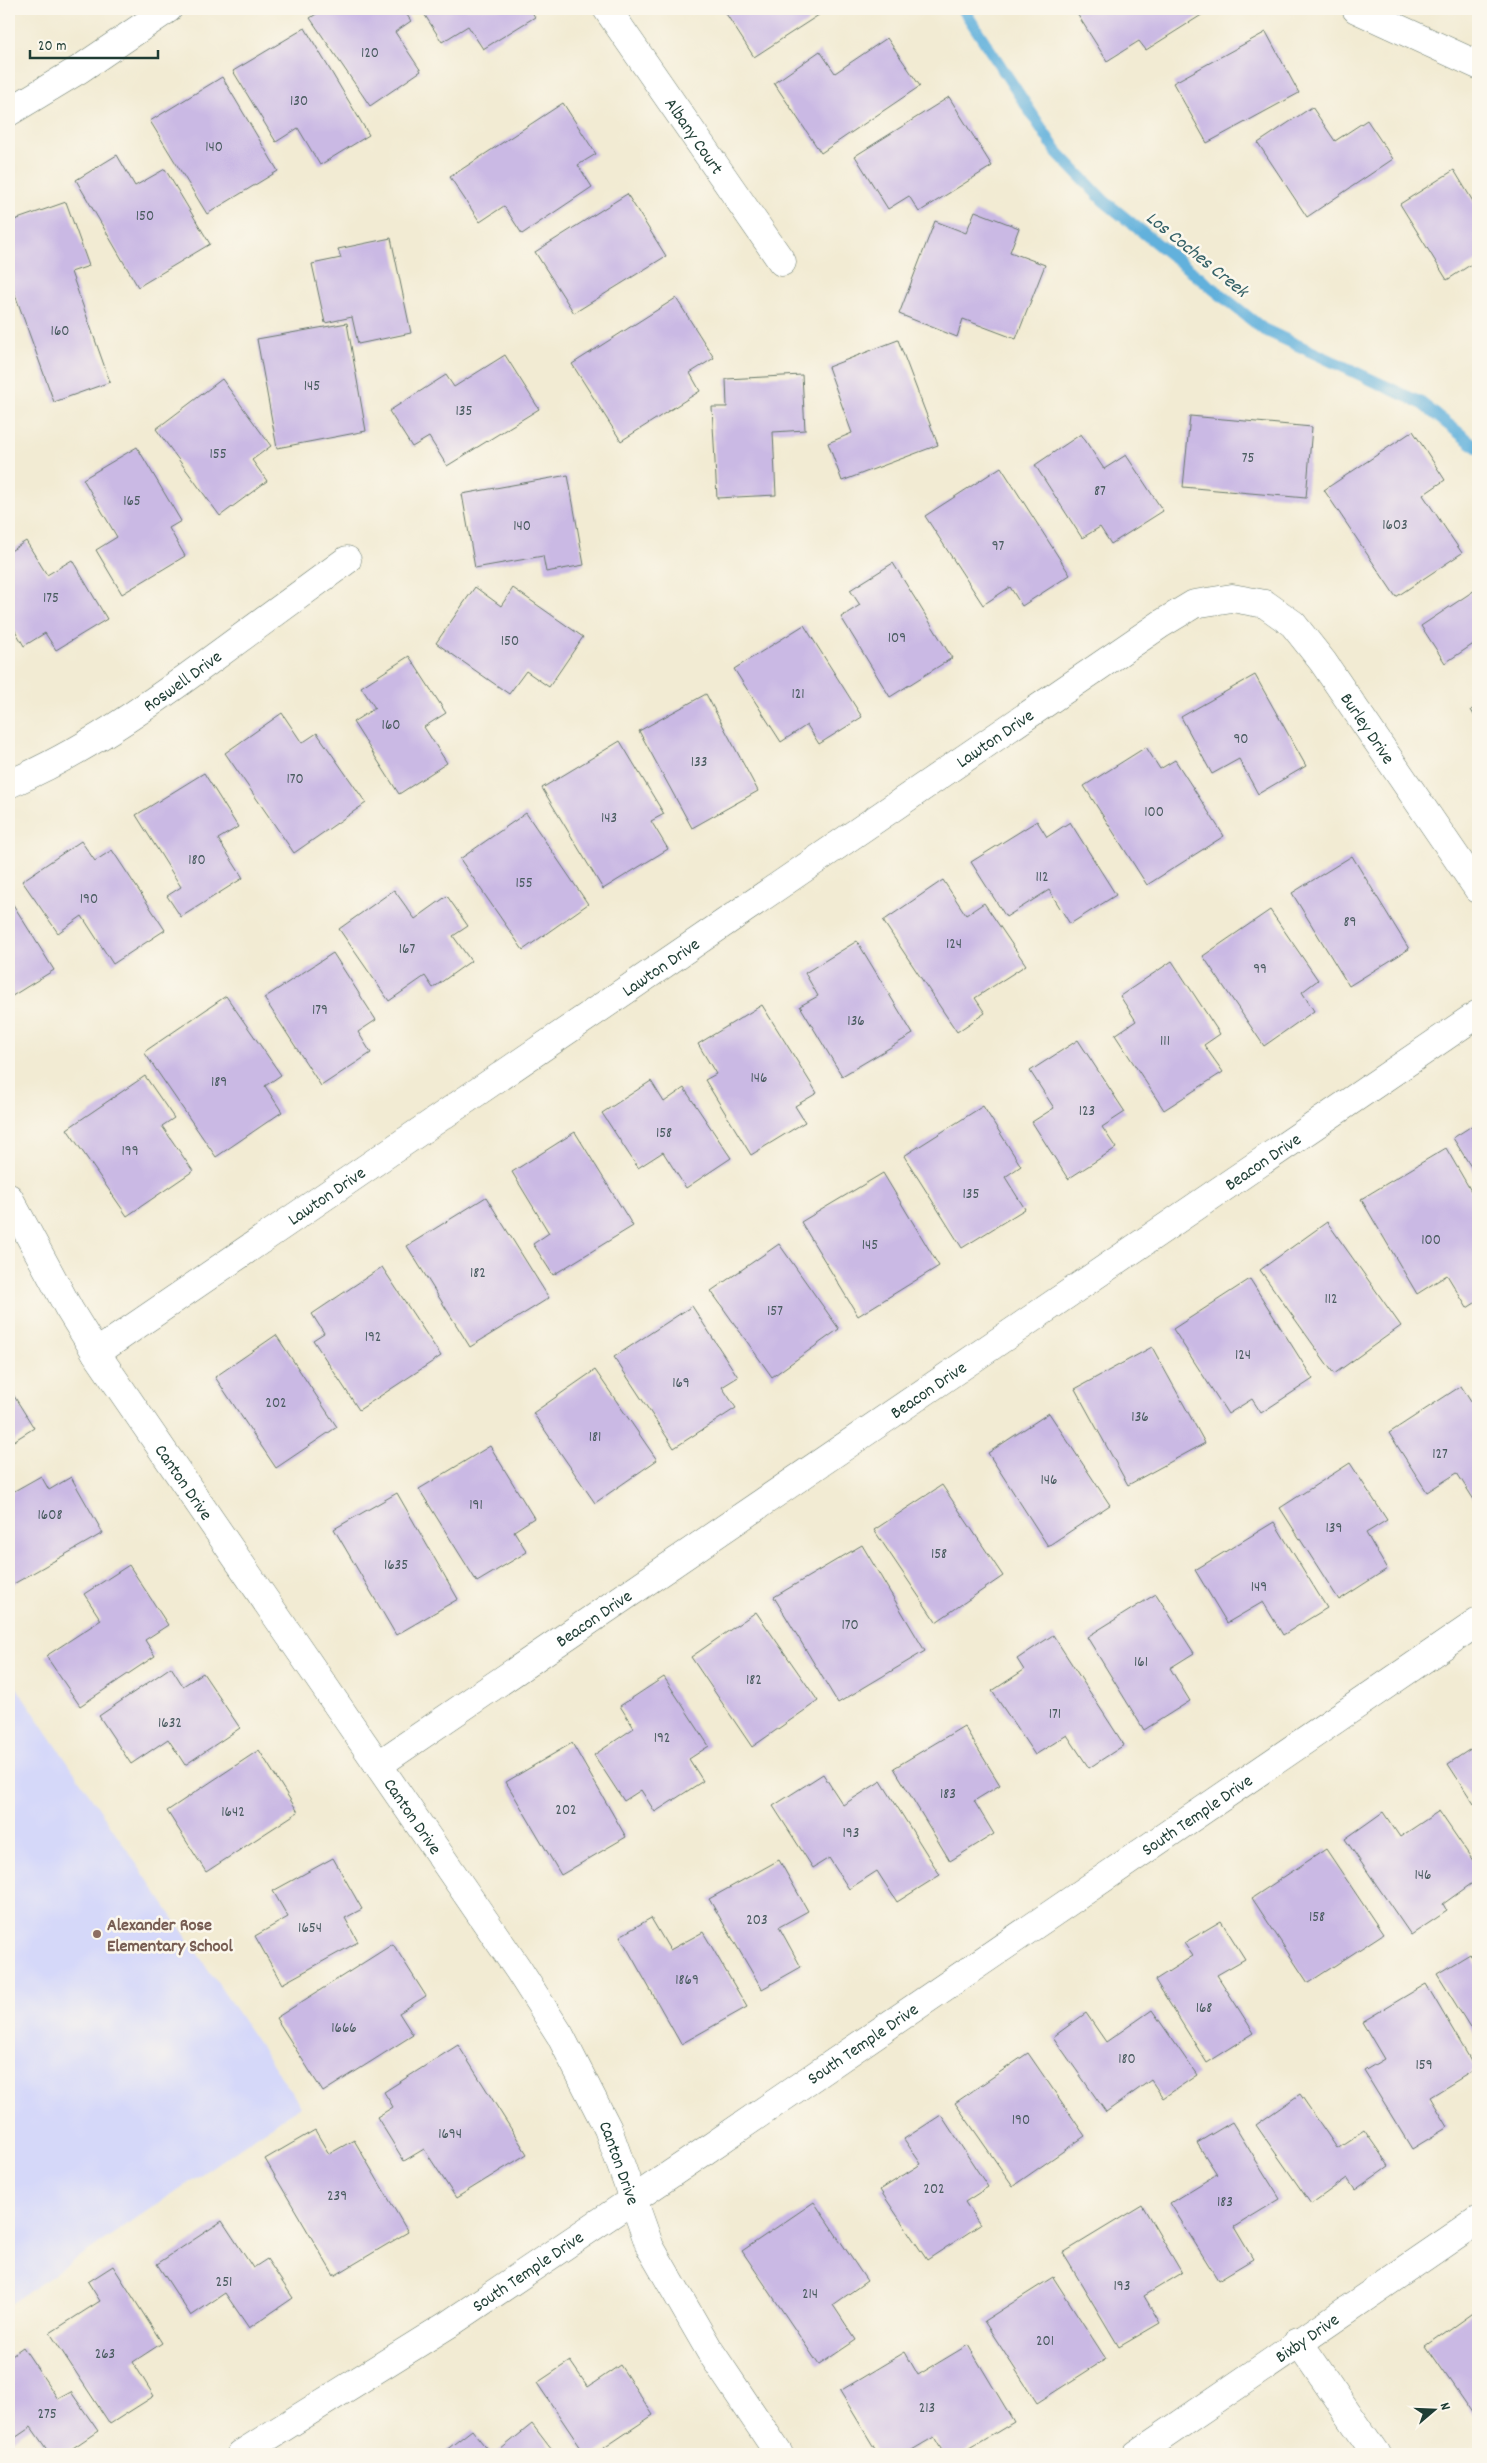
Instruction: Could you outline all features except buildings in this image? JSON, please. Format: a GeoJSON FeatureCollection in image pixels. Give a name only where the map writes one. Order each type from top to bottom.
{"type":"FeatureCollection","features":[{"type":"Feature","properties":{"kind":"street"},"geometry":{"type":"LineString","coordinates":[[9,112],[80,69],[168,9]]}},
{"type":"Feature","properties":{"kind":"street","name":"Albany Court"},"geometry":{"type":"LineString","coordinates":[[607,9],[782,262]]}},
{"type":"Feature","properties":{"kind":"street"},"geometry":{"type":"LineString","coordinates":[[1356,9],[1478,65]]}},
{"type":"Feature","properties":{"kind":"street","name":"Roswell Drive"},"geometry":{"type":"LineString","coordinates":[[9,784],[41,771],[109,731],[179,683],[347,560]]}},
{"type":"Feature","properties":{"kind":"street","name":"Burley Drive"},"geometry":{"type":"LineString","coordinates":[[1232,598],[1265,604],[1293,624],[1323,662],[1478,890]]}},
{"type":"Feature","properties":{"kind":"street","name":"Lawton Drive"},"geometry":{"type":"LineString","coordinates":[[96,1354],[1161,624],[1194,604],[1232,598]]}},
{"type":"Feature","properties":{"kind":"street","name":"Beacon Drive"},"geometry":{"type":"LineString","coordinates":[[378,1765],[1478,1014]]}},
{"type":"Feature","properties":{"kind":"street","name":"Canton Drive"},"geometry":{"type":"LineString","coordinates":[[9,1198],[69,1309],[96,1354],[518,1969],[560,2035],[608,2129],[650,2247],[710,2351],[780,2454]]}},
{"type":"Feature","properties":{"kind":"street","name":"South Temple Drive"},"geometry":{"type":"LineString","coordinates":[[240,2454],[449,2324],[1478,1622]]}},
{"type":"Feature","properties":{"kind":"street","name":"Bixby Drive"},"geometry":{"type":"LineString","coordinates":[[1137,2454],[1478,2220]]}},
{"type":"Feature","properties":{"kind":"street"},"geometry":{"type":"LineString","coordinates":[[1298,2342],[1376,2454]]}},
{"type":"Feature","properties":{"kind":"shaded area","name":"Alexander Rose Elementary School"},"geometry":{"type":"Polygon","coordinates":[[[9,1676],[301,2106],[9,2305],[9,1676]]]}},
{"type":"Feature","properties":{"kind":"waterway","name":"Los Coches Creek"},"geometry":{"type":"LineString","coordinates":[[963,9],[1057,152],[1104,201],[1263,329],[1421,403],[1478,448]]}},
{"type":"Feature","properties":{"kind":"place","name":"Alexander Rose Elementary School"},"geometry":{"type":"Point","coordinates":[97,1934]}}]}
